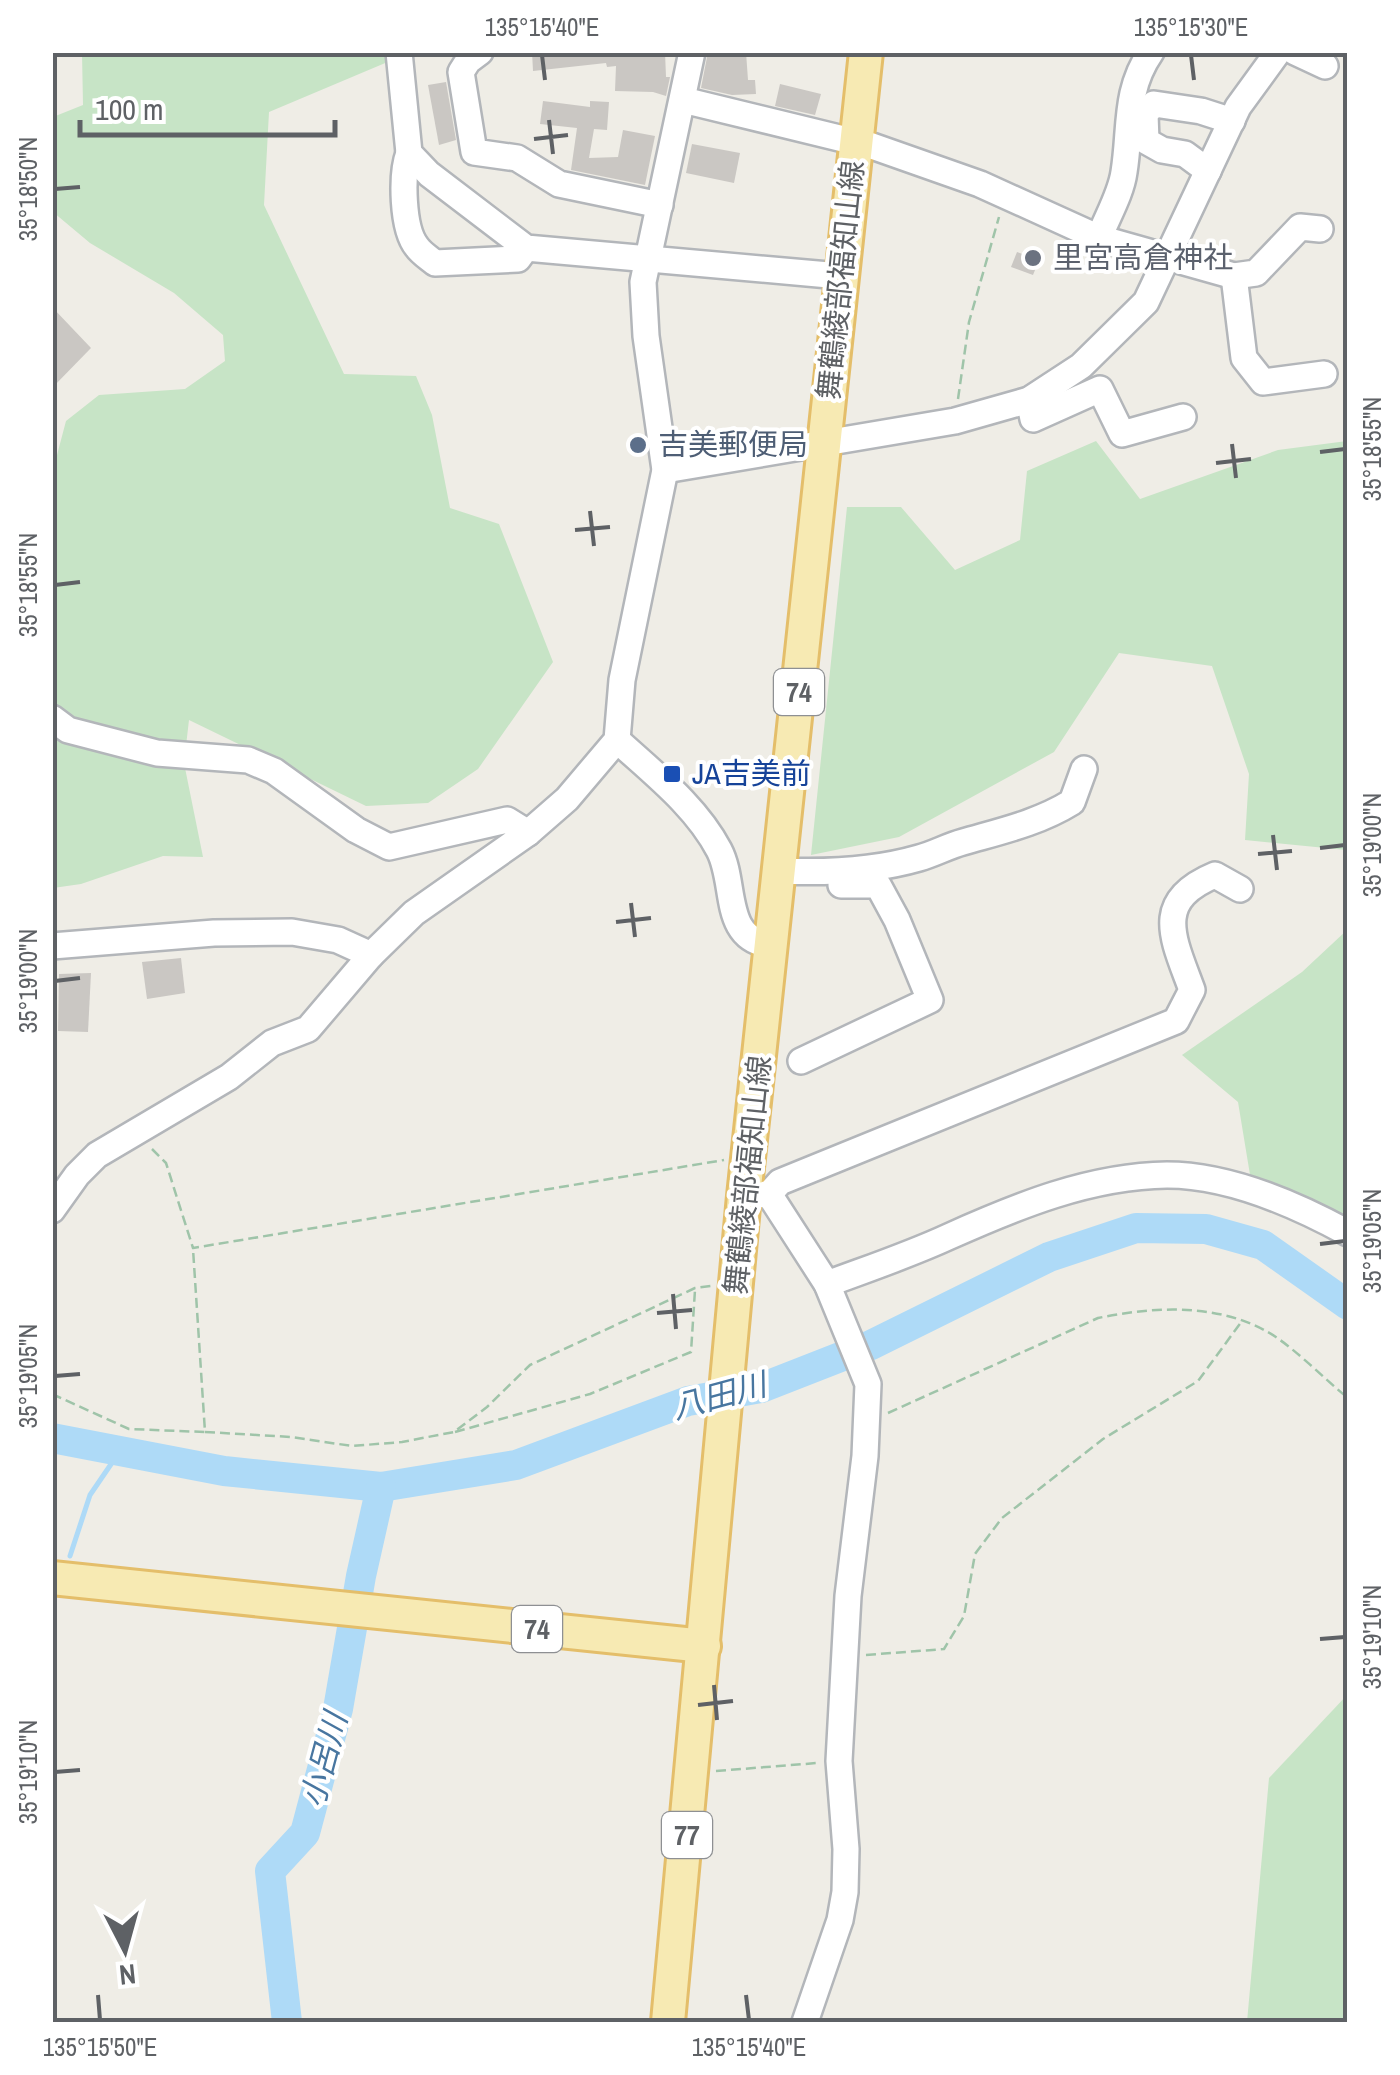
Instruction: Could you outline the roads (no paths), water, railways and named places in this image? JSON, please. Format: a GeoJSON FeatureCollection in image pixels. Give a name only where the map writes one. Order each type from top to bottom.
{"type":"FeatureCollection","features":[{"type":"Feature","properties":{"kind":"main road","name":"舞鶴綾部福知山線"},"geometry":{"type":"LineString","coordinates":[[704,1646],[737,1282],[756,1195],[771,945],[866,52]]}},
{"type":"Feature","properties":{"kind":"main road","name":"74"},"geometry":{"type":"LineString","coordinates":[[52,1578],[704,1646]]}},
{"type":"Feature","properties":{"kind":"main road","name":"77"},"geometry":{"type":"LineString","coordinates":[[668,2022],[704,1646]]}},
{"type":"Feature","properties":{"kind":"street"},"geometry":{"type":"LineString","coordinates":[[399,52],[409,153],[403,170],[410,235],[418,248],[435,263],[518,260],[526,248]]}},
{"type":"Feature","properties":{"kind":"street"},"geometry":{"type":"LineString","coordinates":[[480,52],[468,60],[461,72],[474,152],[517,158],[559,184],[660,205]]}},
{"type":"Feature","properties":{"kind":"street"},"geometry":{"type":"LineString","coordinates":[[52,1210],[97,1155],[229,1077],[272,1043],[308,1028],[414,912],[528,832],[567,799],[618,740],[622,680],[665,470],[646,336],[643,282],[692,52]]}},
{"type":"Feature","properties":{"kind":"street"},"geometry":{"type":"LineString","coordinates":[[1099,238],[1124,175],[1126,133],[1137,72],[1151,52]]}},
{"type":"Feature","properties":{"kind":"street"},"geometry":{"type":"LineString","coordinates":[[665,470],[955,421],[1029,400],[1082,366],[1146,302],[1238,107],[1278,52]]}},
{"type":"Feature","properties":{"kind":"street"},"geometry":{"type":"LineString","coordinates":[[1295,52],[1325,66]]}},
{"type":"Feature","properties":{"kind":"street"},"geometry":{"type":"LineString","coordinates":[[682,100],[872,146],[1006,196],[1099,238],[1234,276],[1256,273],[1300,227],[1320,229]]}},
{"type":"Feature","properties":{"kind":"street"},"geometry":{"type":"LineString","coordinates":[[1208,171],[1186,154],[1162,150],[1146,141],[1144,114],[1154,104],[1201,111],[1232,121]]}},
{"type":"Feature","properties":{"kind":"street"},"geometry":{"type":"LineString","coordinates":[[409,153],[429,174],[526,248],[840,276]]}},
{"type":"Feature","properties":{"kind":"street"},"geometry":{"type":"LineString","coordinates":[[1234,276],[1244,358],[1263,382],[1324,374]]}},
{"type":"Feature","properties":{"kind":"street"},"geometry":{"type":"LineString","coordinates":[[1029,400],[1032,419],[1100,388],[1122,434],[1184,416]]}},
{"type":"Feature","properties":{"kind":"street"},"geometry":{"type":"LineString","coordinates":[[52,718],[68,730],[157,753],[248,760],[274,771],[356,830],[390,847],[507,820],[528,832]]}},
{"type":"Feature","properties":{"kind":"street"},"geometry":{"type":"LineString","coordinates":[[618,740],[689,808],[721,852],[736,924],[746,936],[771,945]]}},
{"type":"Feature","properties":{"kind":"street"},"geometry":{"type":"LineString","coordinates":[[781,870],[871,868],[920,858],[960,842],[1037,821],[1072,802],[1084,769]]}},
{"type":"Feature","properties":{"kind":"street"},"geometry":{"type":"LineString","coordinates":[[802,1060],[930,1000],[897,920],[878,886],[826,885],[820,872]]}},
{"type":"Feature","properties":{"kind":"street"},"geometry":{"type":"LineString","coordinates":[[805,2022],[846,1892],[839,1761],[848,1596],[856,1550],[868,1384],[831,1293],[756,1195],[1176,1020],[1192,990],[1176,947],[1171,916],[1178,898],[1198,882],[1215,875],[1240,889]]}},
{"type":"Feature","properties":{"kind":"street"},"geometry":{"type":"LineString","coordinates":[[52,946],[214,933],[292,932],[338,940],[371,955]]}},
{"type":"Feature","properties":{"kind":"street"},"geometry":{"type":"LineString","coordinates":[[831,1293],[1020,1206],[1072,1189],[1136,1177],[1171,1175],[1220,1182],[1317,1216],[1348,1233]]}},
{"type":"Feature","properties":{"kind":"waterway","name":"八田川"},"geometry":{"type":"LineString","coordinates":[[52,1438],[224,1471],[381,1487],[516,1465],[688,1401],[761,1388],[871,1345],[1049,1257],[1136,1228],[1206,1229],[1263,1245],[1348,1305]]}},
{"type":"Feature","properties":{"kind":"waterway"},"geometry":{"type":"LineString","coordinates":[[70,1556],[90,1495],[120,1451]]}},
{"type":"Feature","properties":{"kind":"waterway","name":"小呂川"},"geometry":{"type":"LineString","coordinates":[[287,2022],[270,1871],[305,1833],[338,1709],[381,1487]]}},
{"type":"Feature","properties":{"kind":"place","name":"里宮高倉神社"},"geometry":{"type":"Point","coordinates":[1033,258]}},
{"type":"Feature","properties":{"kind":"place","name":"吉美郵便局"},"geometry":{"type":"Point","coordinates":[638,445]}},
{"type":"Feature","properties":{"kind":"place","name":"JA吉美前"},"geometry":{"type":"Point","coordinates":[672,774]}}]}
